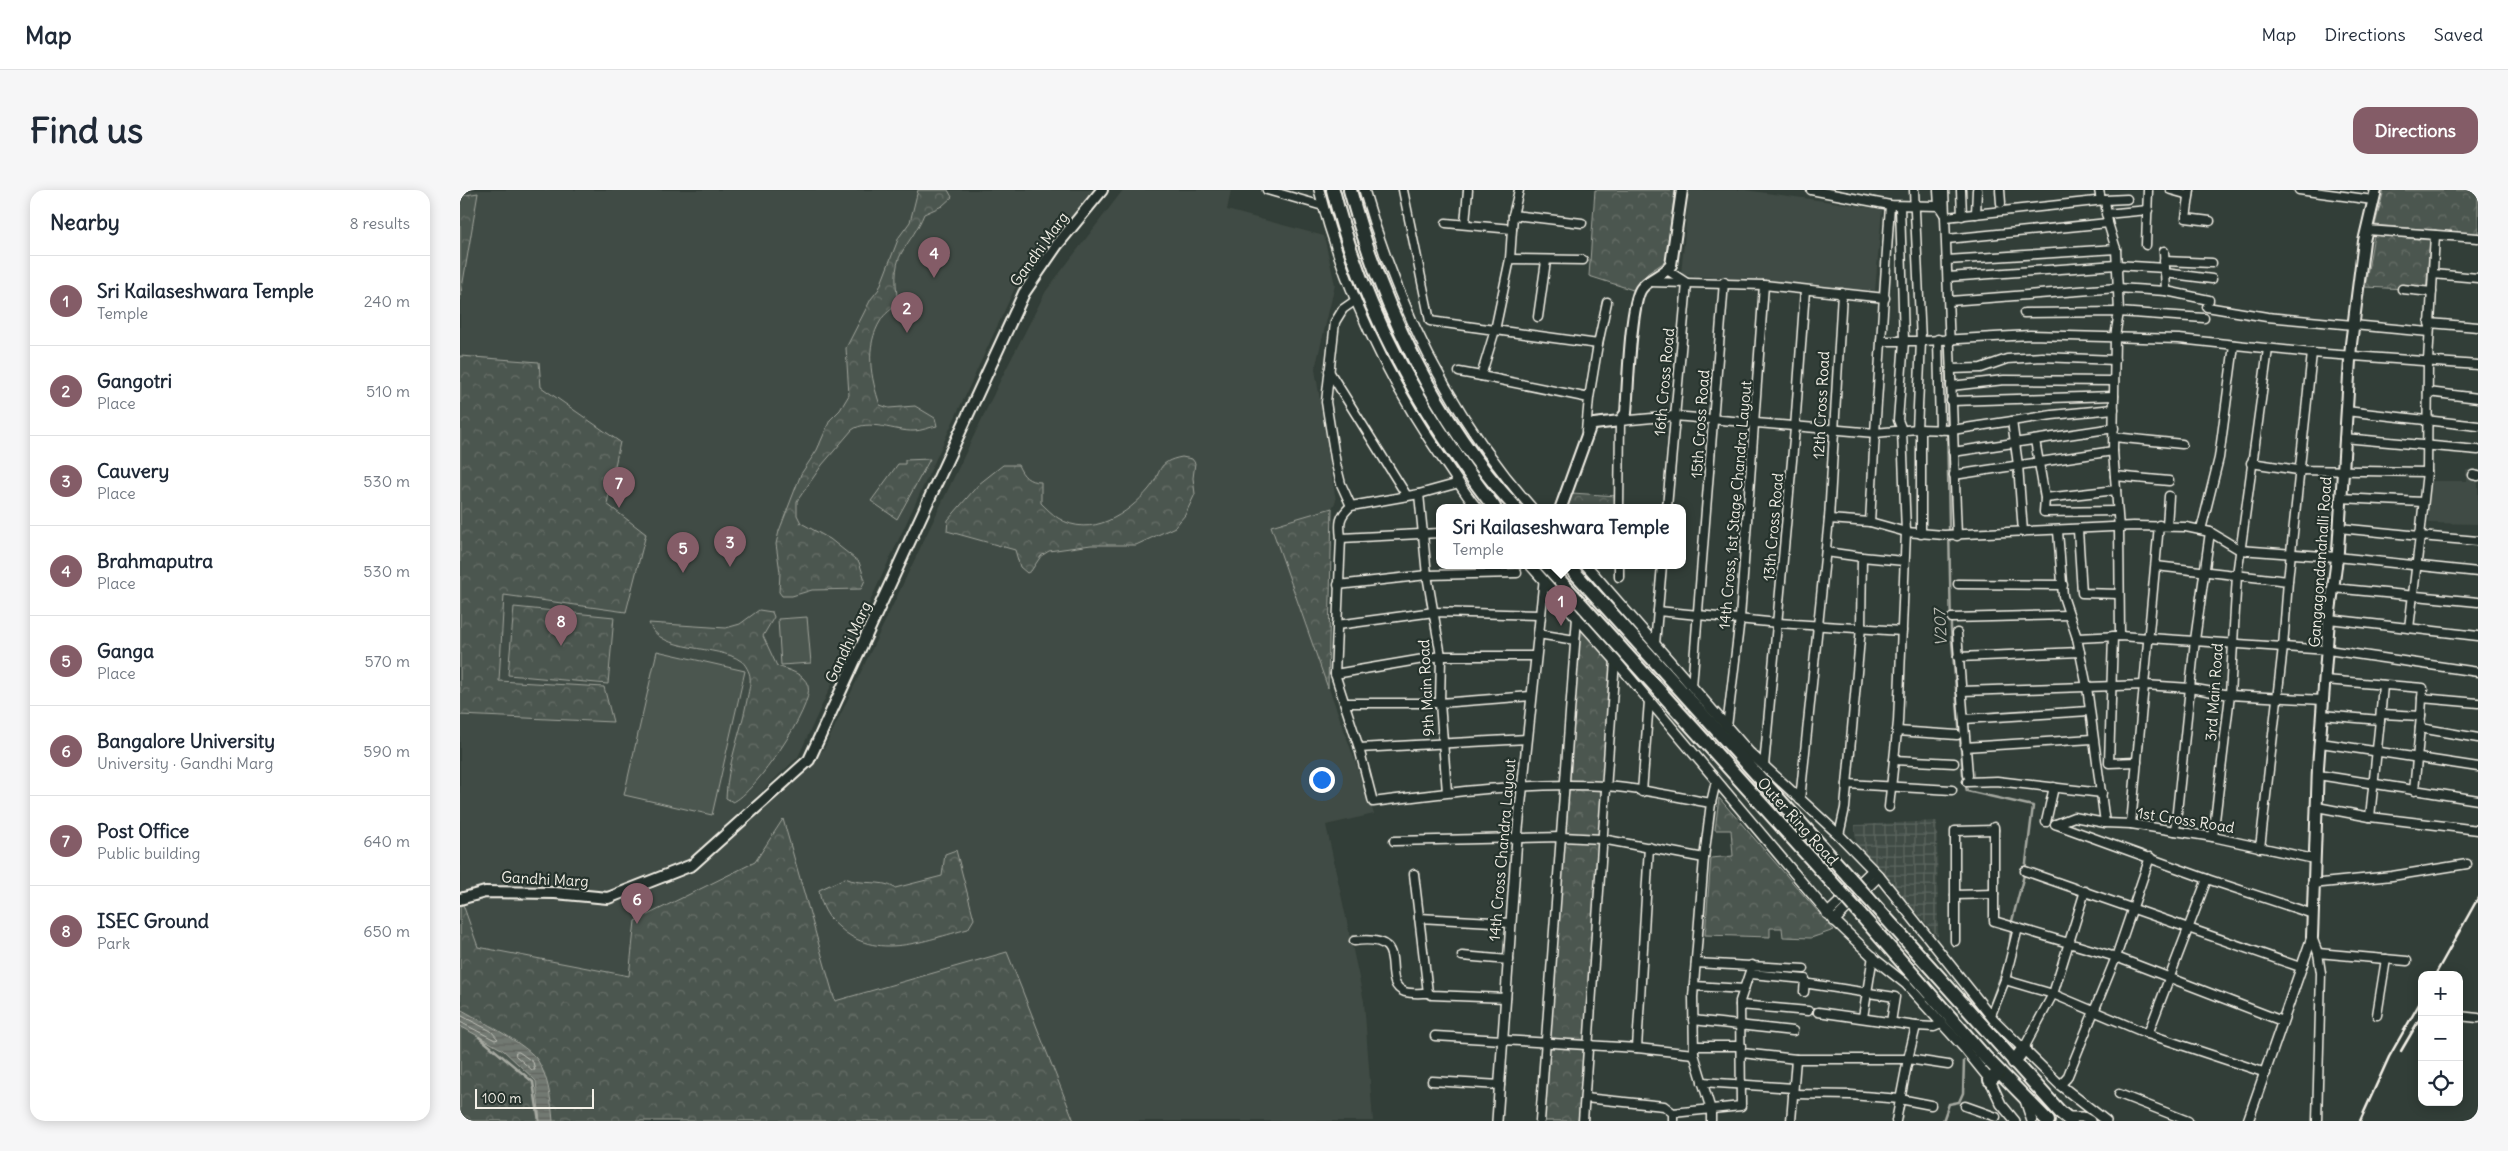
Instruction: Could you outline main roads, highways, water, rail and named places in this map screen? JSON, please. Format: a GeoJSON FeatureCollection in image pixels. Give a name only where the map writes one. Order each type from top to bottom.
{"type":"FeatureCollection","features":[{"type":"Feature","properties":{"kind":"highway"},"geometry":{"type":"LineString","coordinates":[[1333,190],[1359,274],[1400,366],[1425,410],[1492,504]]}},
{"type":"Feature","properties":{"kind":"highway"},"geometry":{"type":"LineString","coordinates":[[1350,190],[1371,260],[1414,357],[1454,426],[1513,504]]}},
{"type":"Feature","properties":{"kind":"highway","name":"Outer Ring Road"},"geometry":{"type":"LineString","coordinates":[[1550,569],[1854,907],[1994,1076],[2048,1121]]}},
{"type":"Feature","properties":{"kind":"highway","name":"Outer Ring Road"},"geometry":{"type":"LineString","coordinates":[[1572,569],[2014,1062],[2068,1119]]}},
{"type":"Feature","properties":{"kind":"highway"},"geometry":{"type":"LineString","coordinates":[[2014,1062],[2024,1048]]}},
{"type":"Feature","properties":{"kind":"main road","name":"Gandhi Marg"},"geometry":{"type":"LineString","coordinates":[[460,899],[485,892],[555,893],[608,898],[692,865],[809,760],[1024,293],[1057,245],[1102,190]]}},
{"type":"Feature","properties":{"kind":"main road"},"geometry":{"type":"LineString","coordinates":[[1562,504],[1586,431],[1594,424],[1620,421],[1626,413],[1636,301],[1647,282],[1667,270],[1673,259],[1682,190]]}},
{"type":"Feature","properties":{"kind":"main road","name":"Gangagondanahalli Road"},"geometry":{"type":"LineString","coordinates":[[2312,938],[2312,884],[2318,774],[2329,619],[2337,557],[2350,356],[2367,230],[2375,195]]}},
{"type":"Feature","properties":{"kind":"water"},"geometry":{"type":"Polygon","coordinates":[[[460,1009],[525,1048],[538,1061],[547,1082],[553,1121],[540,1121],[536,1081],[503,1050],[460,1026],[460,1009]]]}},
{"type":"Feature","properties":{"kind":"waterway","name":"V207"},"geometry":{"type":"LineString","coordinates":[[1945,316],[1951,629],[1963,774],[1967,791],[2033,806],[2025,871],[2012,921],[2009,949]]}},
{"type":"Feature","properties":{"kind":"waterway","name":"V207"},"geometry":{"type":"LineString","coordinates":[[1990,1006],[2007,959]]}},
{"type":"Feature","properties":{"kind":"waterway"},"geometry":{"type":"LineString","coordinates":[[479,1037],[533,1082],[539,1121]]}},
{"type":"Feature","properties":{"kind":"waterway","name":"V207"},"geometry":{"type":"LineString","coordinates":[[1943,1121],[1949,1104],[1959,1102],[1963,1093],[1964,1061]]}},
{"type":"Feature","properties":{"kind":"railway"},"geometry":{"type":"LineString","coordinates":[[2437,971],[2478,898]]}},
{"type":"Feature","properties":{"kind":"railway"},"geometry":{"type":"LineString","coordinates":[[2360,1121],[2389,1057],[2418,1006]]}},
{"type":"Feature","properties":{"kind":"railway"},"geometry":{"type":"LineString","coordinates":[[2401,1051],[2421,1016]]}},
{"type":"Feature","properties":{"kind":"place","name":"Brahmaputra"},"geometry":{"type":"Point","coordinates":[934,278]}},
{"type":"Feature","properties":{"kind":"place","name":"Gangotri"},"geometry":{"type":"Point","coordinates":[907,333]}},
{"type":"Feature","properties":{"kind":"place","name":"Post Office"},"geometry":{"type":"Point","coordinates":[619,508]}},
{"type":"Feature","properties":{"kind":"place","name":"Cauvery"},"geometry":{"type":"Point","coordinates":[730,567]}},
{"type":"Feature","properties":{"kind":"place","name":"Ganga"},"geometry":{"type":"Point","coordinates":[683,573]}},
{"type":"Feature","properties":{"kind":"place","name":"Sri Kailaseshwara Temple"},"geometry":{"type":"Point","coordinates":[1561,626]}},
{"type":"Feature","properties":{"kind":"place","name":"ISEC Ground"},"geometry":{"type":"Point","coordinates":[561,646]}},
{"type":"Feature","properties":{"kind":"place","name":"Bangalore University"},"geometry":{"type":"Point","coordinates":[637,924]}}]}
